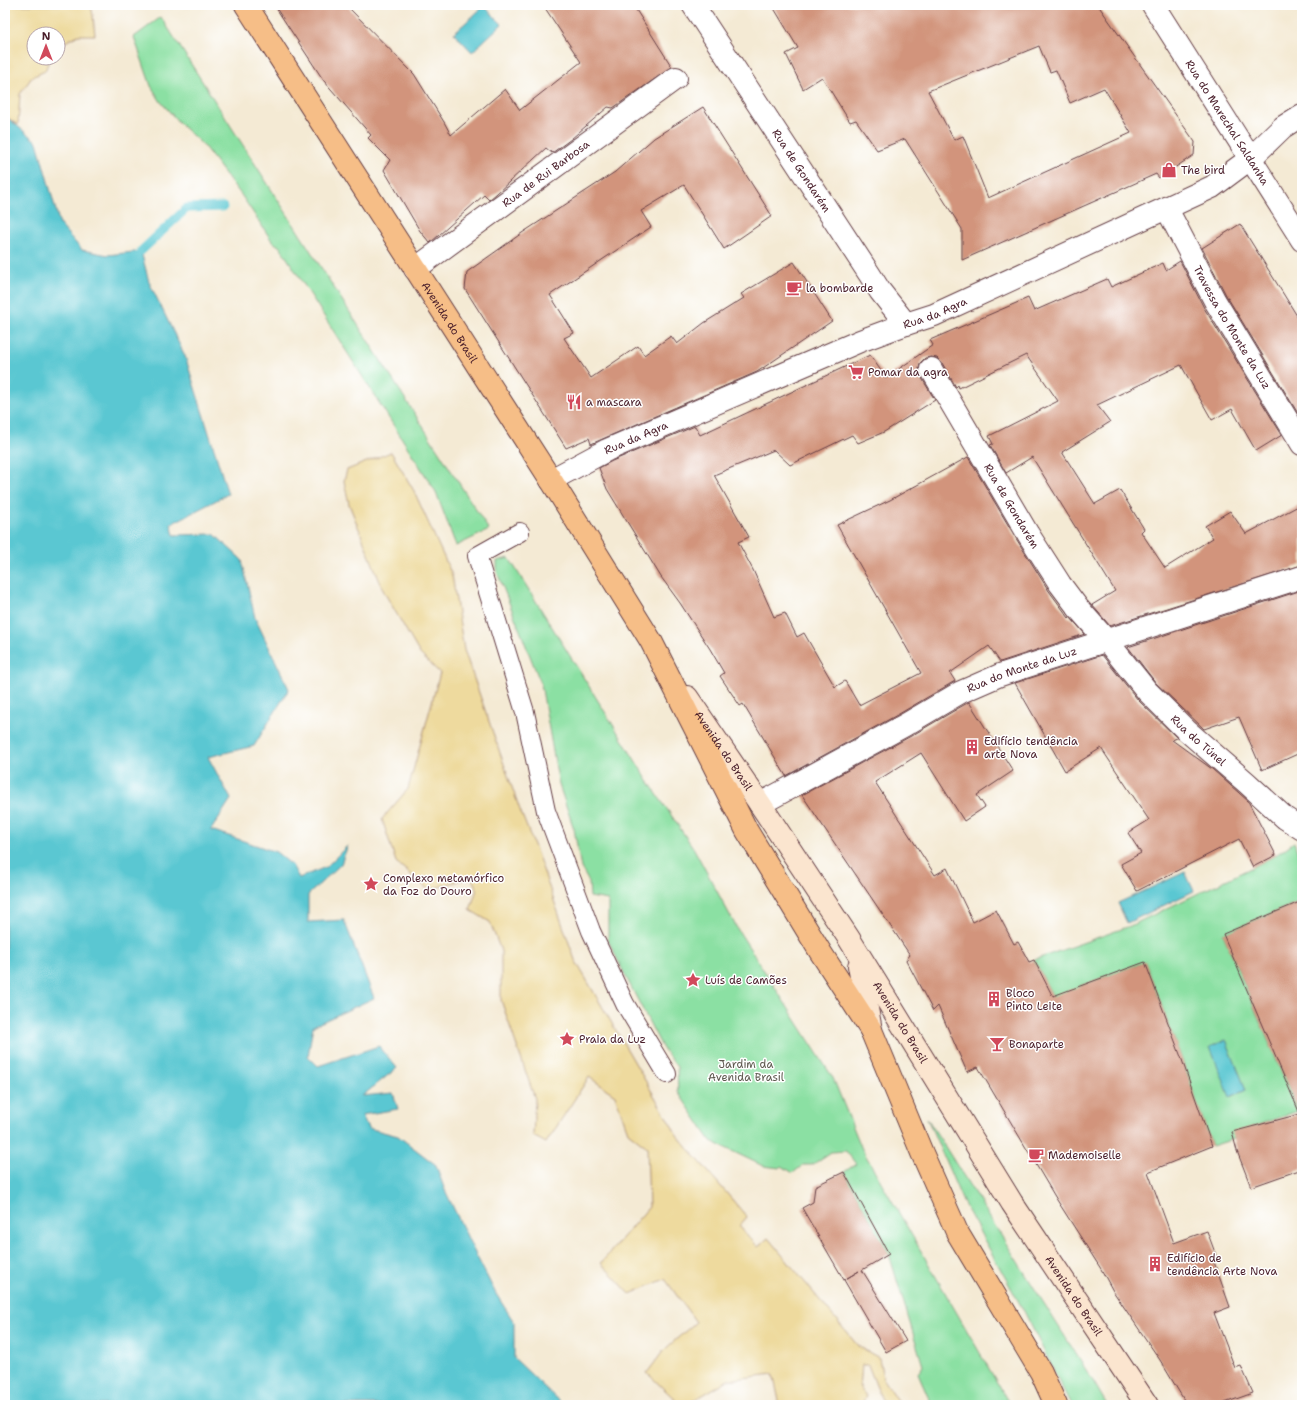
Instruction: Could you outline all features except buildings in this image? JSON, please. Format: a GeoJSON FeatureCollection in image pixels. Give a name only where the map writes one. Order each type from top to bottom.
{"type":"FeatureCollection","features":[{"type":"Feature","properties":{"kind":"main road","name":"Avenida do Brasil"},"geometry":{"type":"LineString","coordinates":[[246,5],[550,480],[651,641],[857,953],[1012,1203],[1147,1405]]}},
{"type":"Feature","properties":{"kind":"main road","name":"Avenida do Brasil"},"geometry":{"type":"LineString","coordinates":[[651,641],[747,831],[817,946],[871,1030],[922,1153],[958,1232],[1041,1372],[1056,1405]]}},
{"type":"Feature","properties":{"kind":"main road"},"geometry":{"type":"LineString","coordinates":[[857,953],[871,1030]]}},
{"type":"Feature","properties":{"kind":"street","name":"Rua de Gondarém"},"geometry":{"type":"LineString","coordinates":[[693,5],[880,291],[909,330]]}},
{"type":"Feature","properties":{"kind":"street","name":"Rua do Marechal Saldanha"},"geometry":{"type":"LineString","coordinates":[[1153,5],[1302,240]]}},
{"type":"Feature","properties":{"kind":"street","name":"Rua de Rui Barbosa"},"geometry":{"type":"LineString","coordinates":[[415,269],[676,78]]}},
{"type":"Feature","properties":{"kind":"street","name":"Rua da Agra"},"geometry":{"type":"LineString","coordinates":[[550,480],[607,450],[860,341],[909,330],[934,315],[1167,209],[1212,187],[1251,158],[1283,127],[1302,115]]}},
{"type":"Feature","properties":{"kind":"street","name":"Travessa do Monte da Luz"},"geometry":{"type":"LineString","coordinates":[[1167,209],[1215,301],[1302,444]]}},
{"type":"Feature","properties":{"kind":"street","name":"Rua de Gondarém"},"geometry":{"type":"LineString","coordinates":[[930,366],[1028,534],[1078,608],[1107,641]]}},
{"type":"Feature","properties":{"kind":"street"},"geometry":{"type":"LineString","coordinates":[[520,532],[477,556],[525,712],[546,812],[594,938],[625,1004],[667,1074]]}},
{"type":"Feature","properties":{"kind":"street","name":"Rua do Monte da Luz"},"geometry":{"type":"LineString","coordinates":[[760,804],[905,725],[961,692],[1000,675],[1302,577]]}},
{"type":"Feature","properties":{"kind":"street","name":"Rua do Túnel"},"geometry":{"type":"LineString","coordinates":[[1107,641],[1147,691],[1186,730],[1285,818],[1302,829]]}},
{"type":"Feature","properties":{"kind":"green space"},"geometry":{"type":"Polygon","coordinates":[[[161,17],[489,530],[456,546],[436,492],[280,247],[272,241],[242,196],[203,145],[181,125],[161,102],[151,86],[134,37],[161,17]]]}},
{"type":"Feature","properties":{"kind":"green space","name":"Jardim da Avenida Brasil"},"geometry":{"type":"Polygon","coordinates":[[[509,558],[648,781],[694,849],[738,930],[833,1078],[862,1149],[1010,1405],[932,1405],[918,1373],[923,1366],[889,1254],[844,1172],[856,1164],[846,1151],[831,1152],[812,1165],[803,1165],[793,1173],[782,1166],[780,1168],[763,1166],[711,1141],[678,1092],[677,1067],[663,1049],[608,940],[608,900],[590,897],[589,882],[581,868],[574,829],[559,785],[541,684],[497,572],[497,561],[509,558]]]}},
{"type":"Feature","properties":{"kind":"green space"},"geometry":{"type":"Polygon","coordinates":[[[1294,842],[1302,865],[1301,901],[1223,934],[1298,1111],[1252,1127],[1234,1139],[1212,1146],[1181,1057],[1145,962],[1080,986],[1095,1026],[1064,1022],[1034,960],[1130,926],[1276,855],[1294,842]],[[1226,1040],[1210,1047],[1231,1097],[1246,1090],[1226,1040]]]}},
{"type":"Feature","properties":{"kind":"green space"},"geometry":{"type":"Polygon","coordinates":[[[927,1118],[1107,1405],[1071,1405],[1025,1313],[963,1202],[927,1118]]]}},
{"type":"Feature","properties":{"kind":"sand"},"geometry":{"type":"Polygon","coordinates":[[[5,5],[91,5],[95,35],[78,35],[66,42],[66,26],[26,26],[26,66],[47,66],[45,71],[32,77],[20,94],[18,125],[5,116],[5,5]]]}},
{"type":"Feature","properties":{"kind":"sand","name":"Praia da Luz"},"geometry":{"type":"Polygon","coordinates":[[[391,452],[414,491],[452,575],[464,650],[520,810],[536,850],[575,960],[677,1135],[747,1217],[739,1226],[758,1247],[768,1238],[858,1346],[879,1358],[883,1378],[901,1405],[884,1405],[868,1365],[862,1365],[860,1388],[866,1396],[862,1405],[780,1405],[773,1374],[728,1380],[686,1405],[681,1405],[647,1373],[664,1350],[696,1322],[665,1279],[630,1294],[601,1263],[649,1207],[647,1147],[628,1132],[615,1095],[589,1077],[546,1143],[533,1136],[535,1099],[501,1000],[501,951],[490,922],[470,910],[477,889],[471,877],[429,890],[396,862],[382,819],[408,789],[440,673],[420,654],[384,592],[349,504],[344,481],[347,470],[391,452]]]}},
{"type":"Feature","properties":{"kind":"water"},"geometry":{"type":"Polygon","coordinates":[[[484,6],[502,24],[472,52],[454,33],[484,6]]]}},
{"type":"Feature","properties":{"kind":"water"},"geometry":{"type":"Polygon","coordinates":[[[5,116],[37,142],[60,225],[82,250],[108,255],[141,251],[149,282],[185,356],[228,494],[171,524],[174,535],[214,534],[242,560],[255,618],[289,689],[254,746],[208,757],[231,799],[211,830],[276,852],[292,865],[299,878],[326,867],[348,845],[341,864],[308,895],[308,922],[344,920],[374,998],[313,1026],[308,1056],[318,1066],[379,1046],[397,1068],[362,1096],[393,1093],[398,1109],[362,1115],[368,1128],[398,1136],[436,1165],[444,1188],[474,1251],[496,1294],[514,1322],[514,1358],[563,1405],[5,1405],[5,116]]]}},
{"type":"Feature","properties":{"kind":"water"},"geometry":{"type":"Polygon","coordinates":[[[1185,872],[1194,891],[1127,923],[1118,903],[1185,872]]]}},
{"type":"Feature","properties":{"kind":"water"},"geometry":{"type":"Polygon","coordinates":[[[1226,1040],[1246,1090],[1230,1097],[1210,1047],[1226,1040]]]}},
{"type":"Feature","properties":{"kind":"waterway"},"geometry":{"type":"LineString","coordinates":[[141,251],[187,208],[223,207]]}},
{"type":"Feature","properties":{"kind":"place","name":"The bird"},"geometry":{"type":"Point","coordinates":[1169,170]}},
{"type":"Feature","properties":{"kind":"place","name":"la bombarde"},"geometry":{"type":"Point","coordinates":[794,288]}},
{"type":"Feature","properties":{"kind":"place","name":"Pomar da agra"},"geometry":{"type":"Point","coordinates":[856,372]}},
{"type":"Feature","properties":{"kind":"place","name":"a mascara"},"geometry":{"type":"Point","coordinates":[574,402]}},
{"type":"Feature","properties":{"kind":"place","name":"Edifício tendência arte Nova"},"geometry":{"type":"Point","coordinates":[972,747]}},
{"type":"Feature","properties":{"kind":"place","name":"Complexo metamórfico da Foz do Douro"},"geometry":{"type":"Point","coordinates":[371,884]}},
{"type":"Feature","properties":{"kind":"place","name":"Luís de Camões"},"geometry":{"type":"Point","coordinates":[693,980]}},
{"type":"Feature","properties":{"kind":"place","name":"Bloco Pinto Leite"},"geometry":{"type":"Point","coordinates":[994,999]}},
{"type":"Feature","properties":{"kind":"place","name":"Praia da Luz"},"geometry":{"type":"Point","coordinates":[567,1039]}},
{"type":"Feature","properties":{"kind":"place","name":"Bonaparte"},"geometry":{"type":"Point","coordinates":[997,1044]}},
{"type":"Feature","properties":{"kind":"place","name":"Mademoiselle"},"geometry":{"type":"Point","coordinates":[1036,1155]}},
{"type":"Feature","properties":{"kind":"place","name":"Edifício de tendência Arte Nova"},"geometry":{"type":"Point","coordinates":[1155,1264]}}]}
